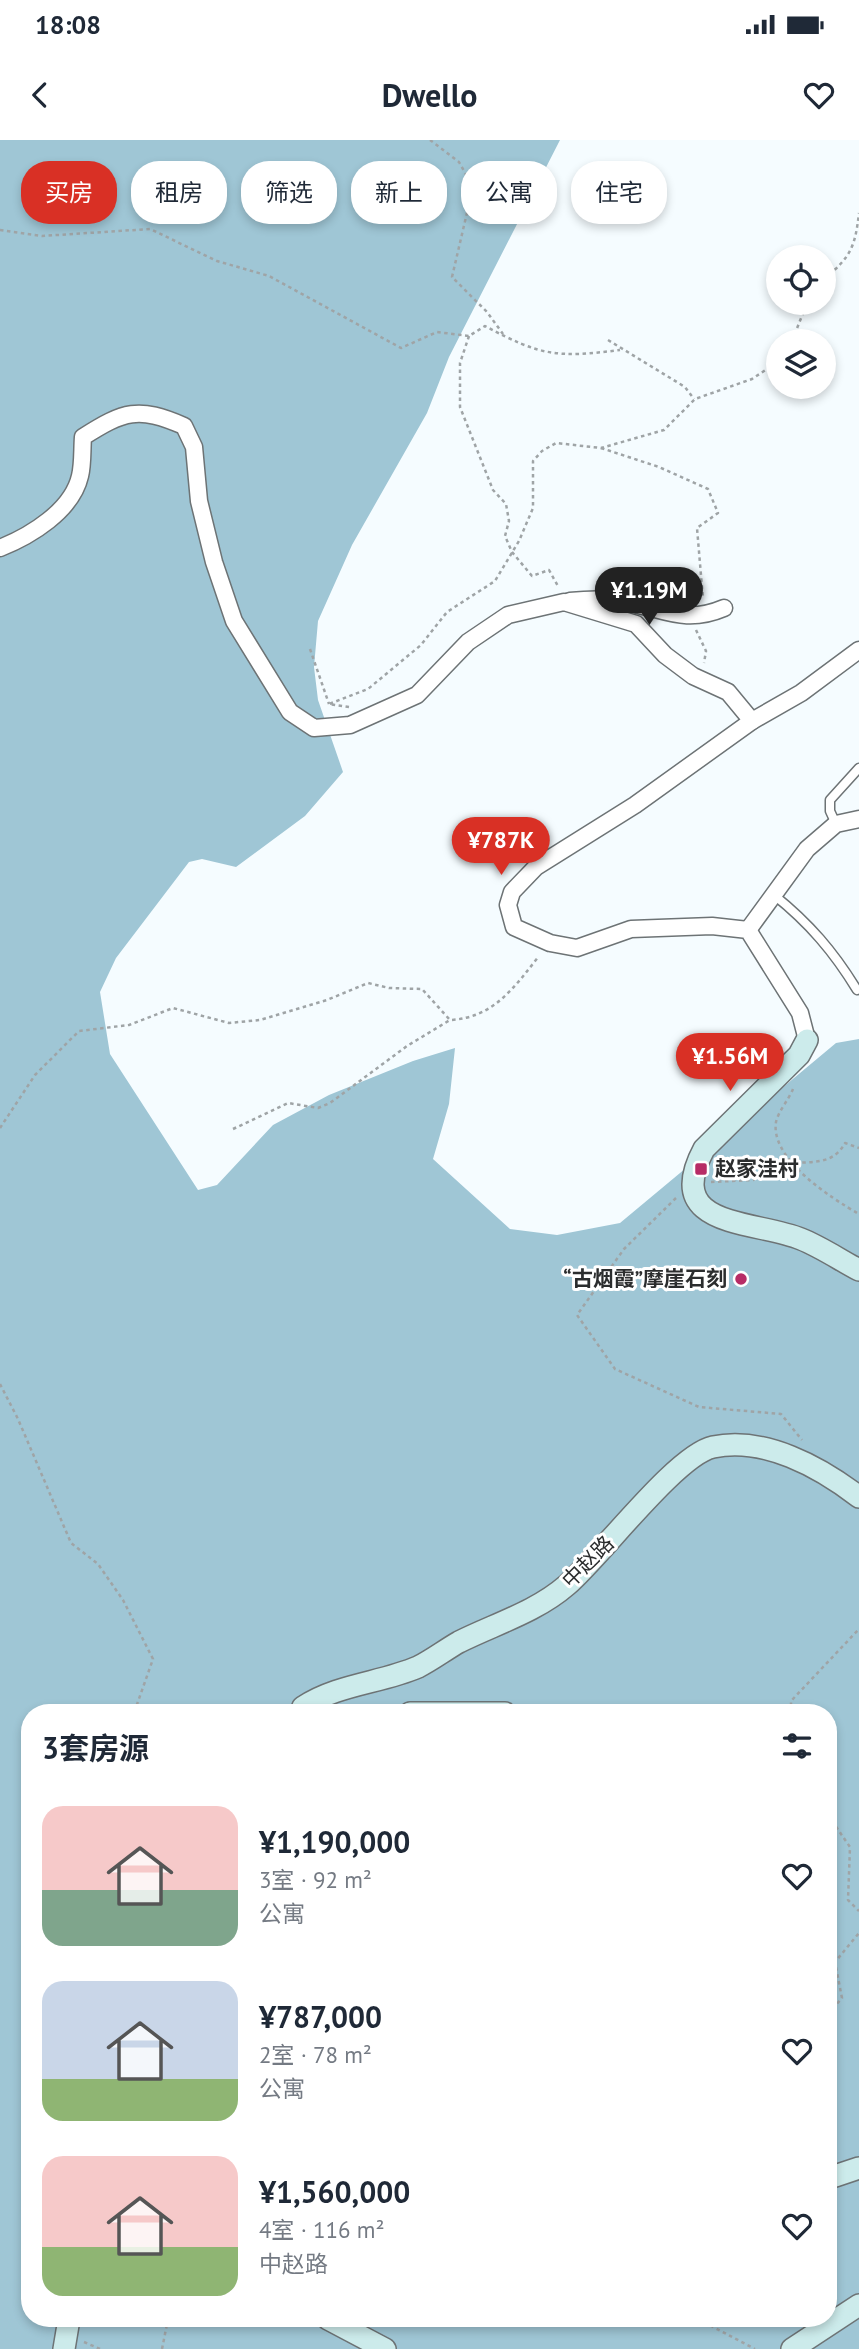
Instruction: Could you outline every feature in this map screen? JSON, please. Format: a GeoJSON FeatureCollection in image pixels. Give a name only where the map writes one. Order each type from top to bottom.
{"type":"FeatureCollection","features":[{"type":"Feature","properties":{"kind":"street"},"geometry":{"type":"LineString","coordinates":[[0,548],[24,538],[60,509],[80,478],[83,437],[117,416],[155,414],[184,426],[194,447],[200,501],[214,562],[234,621],[290,712],[314,727],[350,725],[417,695],[468,642],[508,615],[594,598],[698,616],[724,608]]}},
{"type":"Feature","properties":{"kind":"street"},"geometry":{"type":"LineString","coordinates":[[564,602],[636,624],[665,655],[699,680],[728,692],[752,721]]}},
{"type":"Feature","properties":{"kind":"street"},"geometry":{"type":"LineString","coordinates":[[748,930],[712,926],[631,929],[577,948],[550,943],[514,926],[508,905],[512,892],[536,867],[635,805],[752,721],[801,693],[859,650]]}},
{"type":"Feature","properties":{"kind":"street"},"geometry":{"type":"LineString","coordinates":[[748,930],[807,849],[836,824],[859,819]]}},
{"type":"Feature","properties":{"kind":"street"},"geometry":{"type":"LineString","coordinates":[[748,930],[800,1013],[807,1040],[799,1055],[704,1149],[694,1168],[693,1181],[698,1203],[713,1217],[801,1239],[859,1270]]}},
{"type":"Feature","properties":{"kind":"street","name":"中赵路"},"geometry":{"type":"LineString","coordinates":[[308,1704],[320,1696],[418,1667],[460,1642],[507,1622],[566,1586],[678,1469],[711,1447],[767,1448],[829,1474],[859,1497]]}},
{"type":"Feature","properties":{"kind":"street"},"geometry":{"type":"LineString","coordinates":[[837,2175],[859,2168]]}},
{"type":"Feature","properties":{"kind":"street"},"geometry":{"type":"LineString","coordinates":[[837,2319],[859,2305]]}},
{"type":"Feature","properties":{"kind":"street"},"geometry":{"type":"LineString","coordinates":[[64,2349],[68,2327]]}},
{"type":"Feature","properties":{"kind":"street"},"geometry":{"type":"LineString","coordinates":[[343,2327],[385,2349]]}},
{"type":"Feature","properties":{"kind":"street"},"geometry":{"type":"LineString","coordinates":[[792,2349],[826,2327]]}},
{"type":"Feature","properties":{"kind":"lane"},"geometry":{"type":"LineString","coordinates":[[836,824],[830,811],[830,800],[859,768]]}},
{"type":"Feature","properties":{"kind":"lane"},"geometry":{"type":"LineString","coordinates":[[774,895],[804,919],[833,951],[857,990]]}},
{"type":"Feature","properties":{"kind":"path"},"geometry":{"type":"LineString","coordinates":[[430,140],[459,162],[473,187],[452,277],[487,312],[504,336]]}},
{"type":"Feature","properties":{"kind":"path"},"geometry":{"type":"LineString","coordinates":[[836,268],[846,259],[855,244],[859,213]]}},
{"type":"Feature","properties":{"kind":"path"},"geometry":{"type":"LineString","coordinates":[[0,230],[42,236],[150,229],[217,261],[270,276],[401,348],[437,332],[469,336],[485,326],[541,353],[560,355],[621,350]]}},
{"type":"Feature","properties":{"kind":"path"},"geometry":{"type":"LineString","coordinates":[[469,336],[460,363],[460,407],[493,491],[506,504],[509,522],[505,536],[512,552],[532,576],[549,570],[556,578],[564,602]]}},
{"type":"Feature","properties":{"kind":"path"},"geometry":{"type":"LineString","coordinates":[[608,341],[685,387],[695,399]]}},
{"type":"Feature","properties":{"kind":"path"},"geometry":{"type":"LineString","coordinates":[[601,448],[664,430],[695,399],[752,379],[766,370]]}},
{"type":"Feature","properties":{"kind":"path"},"geometry":{"type":"LineString","coordinates":[[329,704],[368,689],[421,645],[447,612],[495,581],[533,508],[533,461],[556,443],[601,448],[659,467],[708,489],[718,513],[697,528],[698,616],[706,651],[699,680]]}},
{"type":"Feature","properties":{"kind":"path"},"geometry":{"type":"LineString","coordinates":[[310,649],[329,704]]}},
{"type":"Feature","properties":{"kind":"path"},"geometry":{"type":"LineString","coordinates":[[329,704],[354,707]]}},
{"type":"Feature","properties":{"kind":"path"},"geometry":{"type":"LineString","coordinates":[[233,1129],[288,1103],[318,1108],[330,1103],[407,1046],[450,1020],[467,1019],[488,1011],[509,993],[550,943]]}},
{"type":"Feature","properties":{"kind":"path"},"geometry":{"type":"LineString","coordinates":[[0,1128],[36,1074],[79,1031],[129,1025],[173,1008],[229,1023],[260,1020],[327,1000],[368,983],[388,988],[422,989],[450,1020]]}},
{"type":"Feature","properties":{"kind":"path"},"geometry":{"type":"LineString","coordinates":[[785,1068],[798,1078],[776,1119],[777,1133],[790,1163],[859,1214]]}},
{"type":"Feature","properties":{"kind":"path"},"geometry":{"type":"LineString","coordinates":[[805,1444],[780,1414],[699,1407],[615,1369],[577,1315],[624,1250],[693,1181],[754,1180],[762,1174],[771,1176],[775,1169],[790,1163],[822,1162],[839,1153],[845,1143],[859,1148]]}},
{"type":"Feature","properties":{"kind":"path"},"geometry":{"type":"LineString","coordinates":[[0,1384],[19,1419],[71,1543],[98,1564],[123,1600],[153,1659],[137,1704]]}},
{"type":"Feature","properties":{"kind":"path"},"geometry":{"type":"LineString","coordinates":[[791,1704],[859,1629]]}},
{"type":"Feature","properties":{"kind":"path"},"geometry":{"type":"LineString","coordinates":[[837,1828],[850,1847],[848,1900],[859,1911]]}},
{"type":"Feature","properties":{"kind":"path"},"geometry":{"type":"LineString","coordinates":[[837,1960],[859,1933]]}},
{"type":"Feature","properties":{"kind":"path"},"geometry":{"type":"LineString","coordinates":[[837,1972],[842,1998],[837,2004]]}},
{"type":"Feature","properties":{"kind":"path"},"geometry":{"type":"LineString","coordinates":[[162,2349],[167,2327]]}},
{"type":"Feature","properties":{"kind":"path"},"geometry":{"type":"LineString","coordinates":[[713,2327],[755,2349]]}},
{"type":"Feature","properties":{"kind":"shaded area"},"geometry":{"type":"Polygon","coordinates":[[[0,140],[560,140],[549,161],[461,161],[461,224],[517,224],[449,357],[427,413],[352,545],[318,621],[314,667],[318,700],[343,772],[305,816],[236,867],[202,859],[189,862],[116,958],[100,992],[110,1054],[198,1190],[217,1185],[273,1125],[329,1095],[413,1061],[455,1048],[449,1104],[433,1159],[510,1229],[557,1235],[620,1223],[836,1043],[859,1039],[859,2349],[0,2349],[0,140]]]}},
{"type":"Feature","properties":{"kind":"place","name":"赵家洼村"},"geometry":{"type":"Point","coordinates":[701,1169]}},
{"type":"Feature","properties":{"kind":"place","name":"“古烟霞”摩崖石刻"},"geometry":{"type":"Point","coordinates":[741,1279]}}]}
